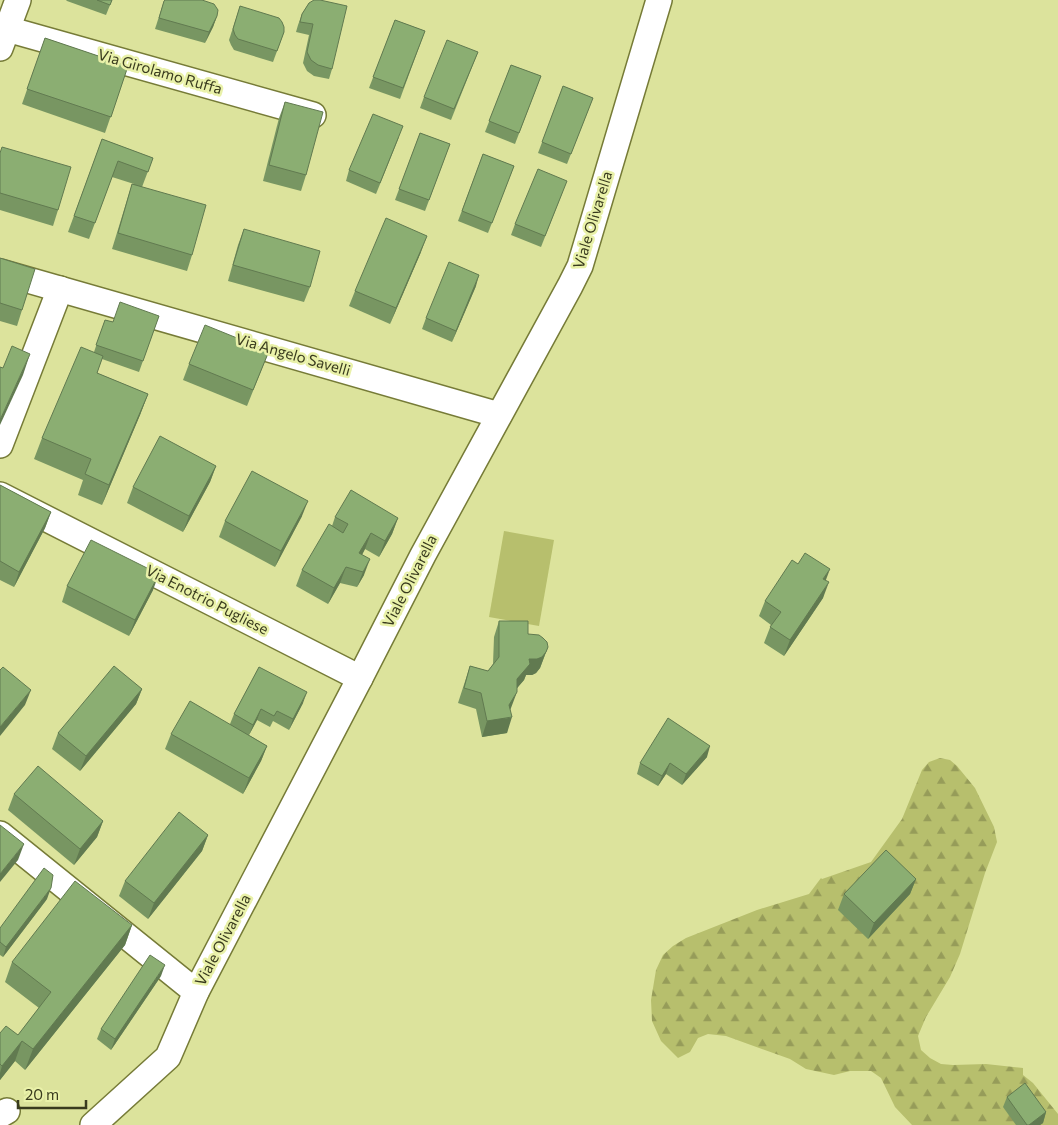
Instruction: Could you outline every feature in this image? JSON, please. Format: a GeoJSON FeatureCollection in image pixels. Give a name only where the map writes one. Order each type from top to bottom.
{"type":"FeatureCollection","features":[{"type":"Feature","properties":{"kind":"street"},"geometry":{"type":"LineString","coordinates":[[4,38],[18,0]]}},
{"type":"Feature","properties":{"kind":"street","name":"Viale Olivarella"},"geometry":{"type":"LineString","coordinates":[[94,1125],[168,1057],[196,992],[423,555],[570,286],[580,266],[659,0]]}},
{"type":"Feature","properties":{"kind":"street","name":"Via Girolamo Ruffa"},"geometry":{"type":"LineString","coordinates":[[4,38],[313,115]]}},
{"type":"Feature","properties":{"kind":"street","name":"Via Angelo Savelli"},"geometry":{"type":"LineString","coordinates":[[0,272],[499,415]]}},
{"type":"Feature","properties":{"kind":"street"},"geometry":{"type":"LineString","coordinates":[[0,445],[60,289]]}},
{"type":"Feature","properties":{"kind":"street","name":"Via Enotrio Pugliese"},"geometry":{"type":"LineString","coordinates":[[0,495],[360,678]]}},
{"type":"Feature","properties":{"kind":"street"},"geometry":{"type":"LineString","coordinates":[[0,834],[196,992]]}},
{"type":"Feature","properties":{"kind":"green space"},"geometry":{"type":"Polygon","coordinates":[[[504,531],[554,540],[539,626],[489,617],[504,531]]]}},
{"type":"Feature","properties":{"kind":"green space"},"geometry":{"type":"Polygon","coordinates":[[[940,758],[950,760],[957,766],[975,788],[994,827],[997,842],[985,873],[960,954],[950,977],[926,1017],[918,1036],[921,1050],[941,1064],[986,1064],[1023,1068],[1023,1075],[1033,1083],[1058,1114],[1058,1125],[912,1125],[895,1107],[881,1078],[871,1071],[850,1071],[834,1075],[806,1069],[790,1059],[726,1036],[708,1034],[698,1038],[690,1052],[678,1058],[661,1041],[652,1021],[651,1000],[656,970],[663,955],[686,938],[757,910],[809,894],[821,878],[871,862],[902,819],[922,770],[929,762],[940,758]]]}},
{"type":"Feature","properties":{"kind":"building"},"geometry":{"type":"Polygon","coordinates":[[[97,0],[112,0],[110,5],[97,0]]]}},
{"type":"Feature","properties":{"kind":"building"},"geometry":{"type":"Polygon","coordinates":[[[165,0],[202,0],[214,4],[218,10],[217,16],[209,32],[159,18],[165,0]]]}},
{"type":"Feature","properties":{"kind":"building"},"geometry":{"type":"Polygon","coordinates":[[[314,0],[347,6],[332,69],[318,65],[311,60],[307,52],[313,24],[300,22],[302,14],[309,3],[314,0]]]}},
{"type":"Feature","properties":{"kind":"building"},"geometry":{"type":"Polygon","coordinates":[[[240,6],[279,18],[284,27],[284,32],[277,51],[238,39],[233,29],[240,6]]]}},
{"type":"Feature","properties":{"kind":"building"},"geometry":{"type":"Polygon","coordinates":[[[395,20],[425,31],[403,88],[373,77],[395,20]]]}},
{"type":"Feature","properties":{"kind":"building"},"geometry":{"type":"Polygon","coordinates":[[[45,38],[128,66],[111,117],[27,89],[45,38]]]}},
{"type":"Feature","properties":{"kind":"building"},"geometry":{"type":"Polygon","coordinates":[[[447,40],[478,52],[454,109],[424,97],[447,40]]]}},
{"type":"Feature","properties":{"kind":"building"},"geometry":{"type":"Polygon","coordinates":[[[511,65],[541,76],[519,133],[489,121],[511,65]]]}},
{"type":"Feature","properties":{"kind":"building"},"geometry":{"type":"Polygon","coordinates":[[[563,86],[593,98],[571,154],[542,142],[563,86]]]}},
{"type":"Feature","properties":{"kind":"building"},"geometry":{"type":"Polygon","coordinates":[[[285,102],[323,112],[306,175],[269,165],[285,102]]]}},
{"type":"Feature","properties":{"kind":"building"},"geometry":{"type":"Polygon","coordinates":[[[373,114],[403,126],[380,183],[349,170],[373,114]]]}},
{"type":"Feature","properties":{"kind":"building"},"geometry":{"type":"Polygon","coordinates":[[[420,133],[450,144],[429,200],[399,189],[420,133]]]}},
{"type":"Feature","properties":{"kind":"building"},"geometry":{"type":"Polygon","coordinates":[[[102,139],[153,158],[148,172],[118,161],[95,223],[74,216],[102,139]]]}},
{"type":"Feature","properties":{"kind":"building"},"geometry":{"type":"Polygon","coordinates":[[[2,147],[71,167],[58,210],[0,193],[0,153],[2,147]]]}},
{"type":"Feature","properties":{"kind":"building"},"geometry":{"type":"Polygon","coordinates":[[[483,154],[514,166],[492,223],[462,211],[483,154]]]}},
{"type":"Feature","properties":{"kind":"building"},"geometry":{"type":"Polygon","coordinates":[[[538,169],[567,181],[545,236],[515,224],[538,169]]]}},
{"type":"Feature","properties":{"kind":"building"},"geometry":{"type":"Polygon","coordinates":[[[132,184],[206,205],[192,255],[118,233],[132,184]]]}},
{"type":"Feature","properties":{"kind":"building"},"geometry":{"type":"Polygon","coordinates":[[[386,218],[427,236],[396,308],[355,291],[386,218]]]}},
{"type":"Feature","properties":{"kind":"building"},"geometry":{"type":"Polygon","coordinates":[[[244,229],[320,251],[310,287],[233,265],[244,229]]]}},
{"type":"Feature","properties":{"kind":"building"},"geometry":{"type":"Polygon","coordinates":[[[0,258],[35,269],[22,310],[0,303],[0,258]]]}},
{"type":"Feature","properties":{"kind":"building"},"geometry":{"type":"Polygon","coordinates":[[[449,262],[479,275],[456,331],[426,318],[449,262]]]}},
{"type":"Feature","properties":{"kind":"building"},"geometry":{"type":"Polygon","coordinates":[[[120,302],[159,316],[143,361],[96,345],[105,320],[113,322],[120,302]]]}},
{"type":"Feature","properties":{"kind":"building"},"geometry":{"type":"Polygon","coordinates":[[[205,325],[269,351],[253,390],[189,364],[205,325]]]}},
{"type":"Feature","properties":{"kind":"building"},"geometry":{"type":"Polygon","coordinates":[[[12,346],[30,354],[0,420],[0,367],[3,368],[12,346]]]}},
{"type":"Feature","properties":{"kind":"building"},"geometry":{"type":"Polygon","coordinates":[[[81,347],[103,356],[97,373],[148,394],[109,485],[85,474],[91,459],[42,438],[81,347]]]}},
{"type":"Feature","properties":{"kind":"building"},"geometry":{"type":"Polygon","coordinates":[[[160,436],[216,466],[189,516],[133,487],[160,436]]]}},
{"type":"Feature","properties":{"kind":"building"},"geometry":{"type":"Polygon","coordinates":[[[252,471],[308,501],[281,551],[225,521],[252,471]]]}},
{"type":"Feature","properties":{"kind":"building"},"geometry":{"type":"Polygon","coordinates":[[[0,485],[51,512],[19,572],[0,561],[0,485]]]}},
{"type":"Feature","properties":{"kind":"building"},"geometry":{"type":"Polygon","coordinates":[[[351,490],[398,518],[385,541],[371,533],[359,553],[370,559],[363,572],[346,567],[334,588],[302,570],[329,524],[343,533],[348,524],[335,517],[351,490]]]}},
{"type":"Feature","properties":{"kind":"building"},"geometry":{"type":"Polygon","coordinates":[[[91,540],[159,574],[135,620],[67,586],[91,540]]]}},
{"type":"Feature","properties":{"kind":"building"},"geometry":{"type":"Polygon","coordinates":[[[805,553],[830,569],[823,579],[829,582],[790,640],[770,627],[781,612],[765,601],[792,560],[798,564],[805,553]]]}},
{"type":"Feature","properties":{"kind":"building"},"geometry":{"type":"Polygon","coordinates":[[[499,621],[528,621],[528,634],[539,635],[547,642],[548,647],[542,657],[529,659],[530,664],[517,679],[517,692],[509,705],[512,717],[487,721],[481,693],[464,688],[470,666],[488,671],[499,657],[499,621]]]}},
{"type":"Feature","properties":{"kind":"building"},"geometry":{"type":"Polygon","coordinates":[[[114,666],[142,689],[86,756],[58,733],[114,666]]]}},
{"type":"Feature","properties":{"kind":"building"},"geometry":{"type":"Polygon","coordinates":[[[3,667],[31,690],[0,727],[0,670],[3,667]]]}},
{"type":"Feature","properties":{"kind":"building"},"geometry":{"type":"Polygon","coordinates":[[[259,667],[307,692],[293,719],[277,711],[274,716],[261,709],[253,725],[234,714],[259,667]]]}},
{"type":"Feature","properties":{"kind":"building"},"geometry":{"type":"Polygon","coordinates":[[[190,701],[267,746],[249,778],[171,734],[190,701]]]}},
{"type":"Feature","properties":{"kind":"building"},"geometry":{"type":"Polygon","coordinates":[[[668,718],[710,746],[686,774],[670,763],[662,776],[640,763],[668,718]]]}},
{"type":"Feature","properties":{"kind":"building"},"geometry":{"type":"Polygon","coordinates":[[[38,766],[103,821],[80,849],[14,794],[38,766]]]}},
{"type":"Feature","properties":{"kind":"building"},"geometry":{"type":"Polygon","coordinates":[[[179,812],[208,835],[154,903],[125,881],[179,812]]]}},
{"type":"Feature","properties":{"kind":"building"},"geometry":{"type":"Polygon","coordinates":[[[0,825],[24,844],[0,874],[0,825]]]}},
{"type":"Feature","properties":{"kind":"building"},"geometry":{"type":"Polygon","coordinates":[[[886,850],[916,879],[874,923],[844,894],[886,850]]]}},
{"type":"Feature","properties":{"kind":"building"},"geometry":{"type":"Polygon","coordinates":[[[44,868],[53,875],[51,888],[6,947],[0,942],[0,928],[44,868]]]}},
{"type":"Feature","properties":{"kind":"building"},"geometry":{"type":"Polygon","coordinates":[[[75,881],[132,925],[33,1049],[22,1041],[2,1066],[0,1064],[0,1033],[6,1026],[18,1035],[51,992],[12,962],[75,881]]]}},
{"type":"Feature","properties":{"kind":"building"},"geometry":{"type":"Polygon","coordinates":[[[150,955],[165,965],[115,1039],[101,1029],[150,955]]]}},
{"type":"Feature","properties":{"kind":"building"},"geometry":{"type":"Polygon","coordinates":[[[1025,1083],[1046,1112],[1029,1125],[1027,1125],[1007,1097],[1025,1083]]]}}]}
